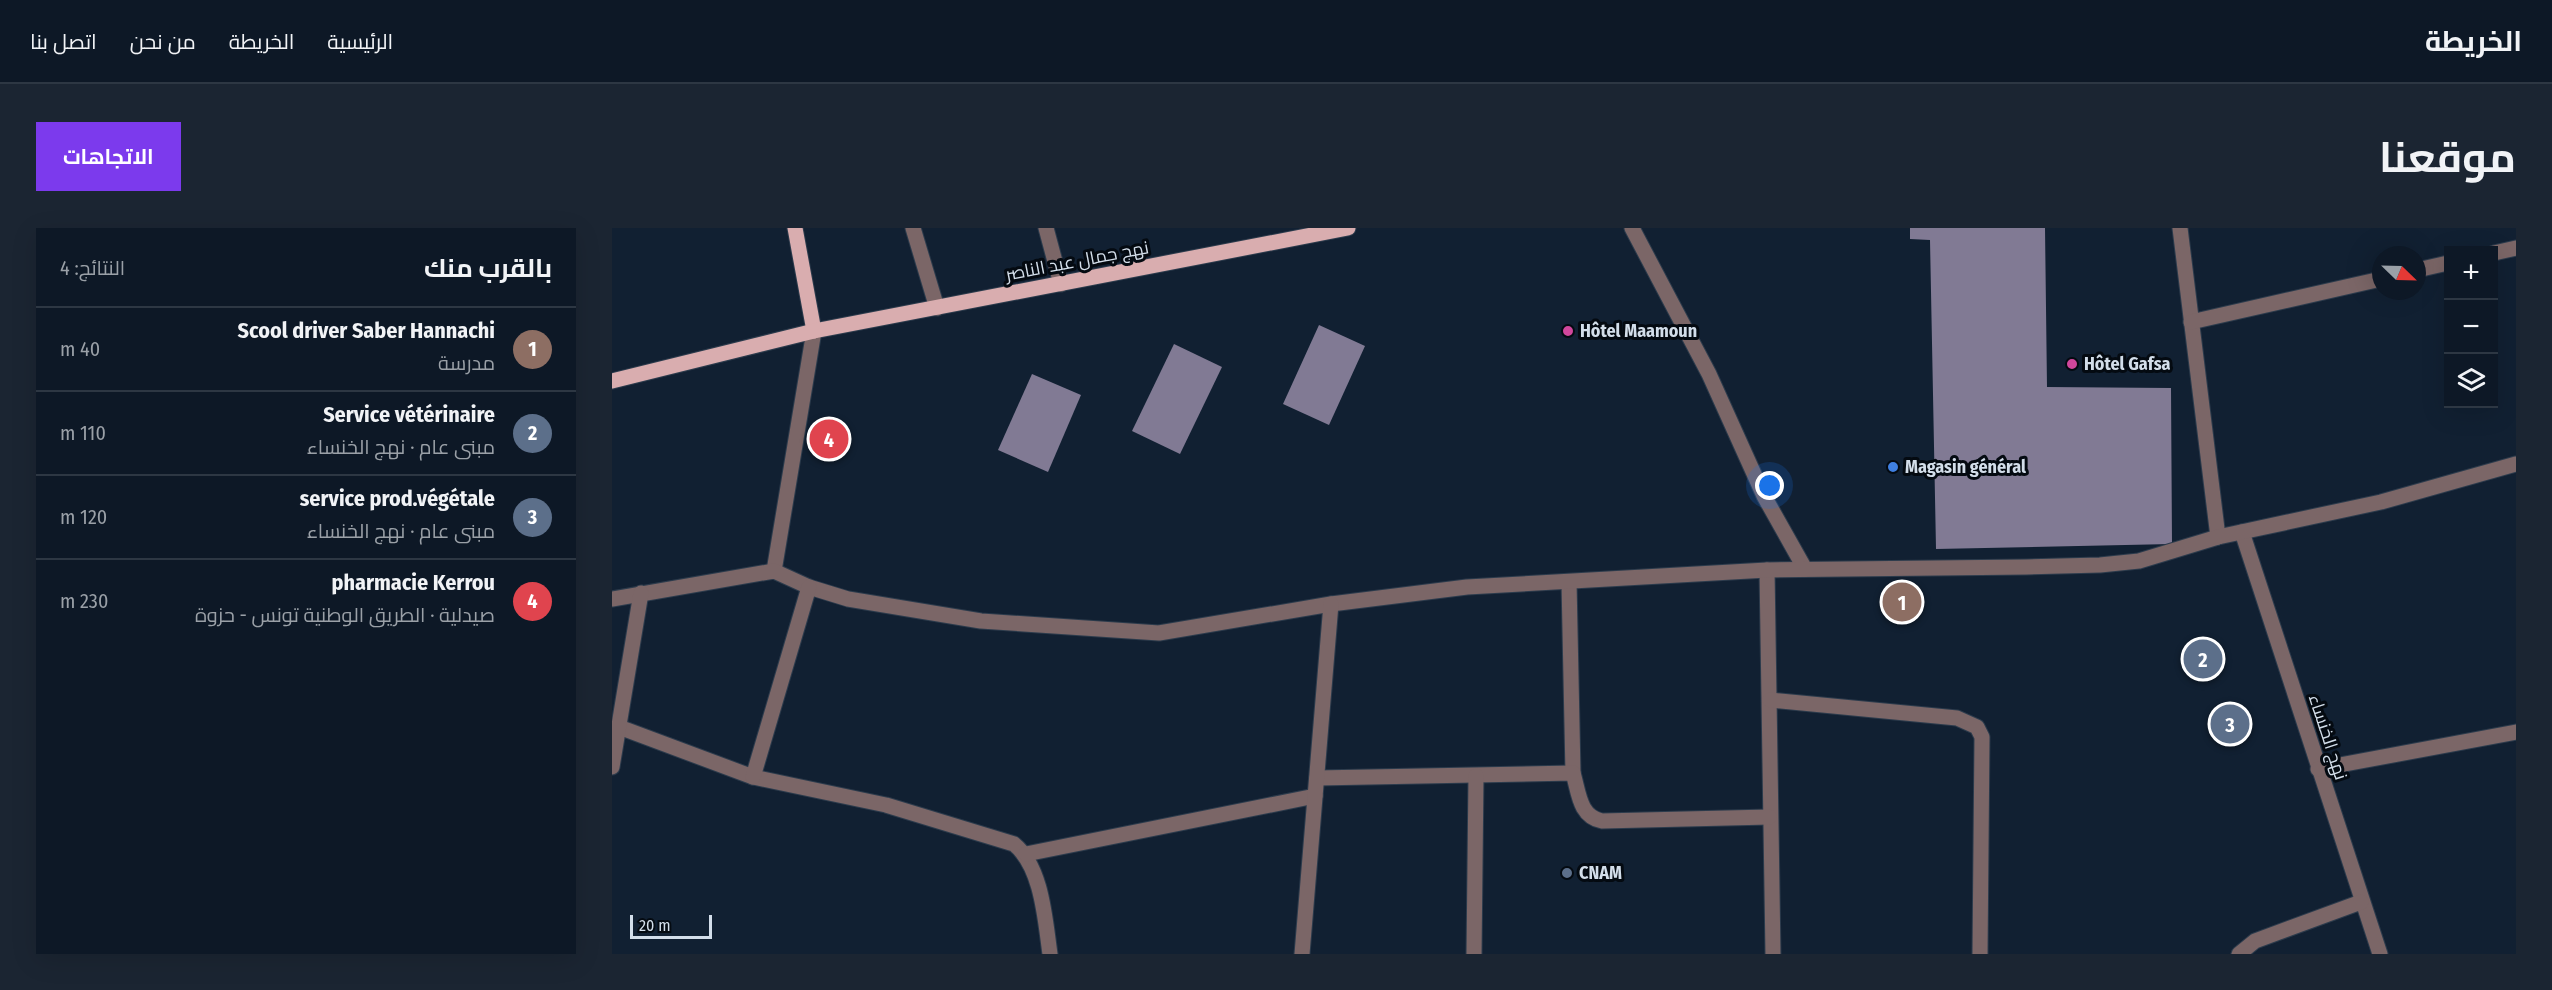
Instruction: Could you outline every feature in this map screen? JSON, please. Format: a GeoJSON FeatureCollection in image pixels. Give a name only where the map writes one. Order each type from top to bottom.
{"type":"FeatureCollection","features":[{"type":"Feature","properties":{"kind":"main road"},"geometry":{"type":"LineString","coordinates":[[795,228],[814,331]]}},
{"type":"Feature","properties":{"kind":"main road","name":"نهج جمال عبد الناصر"},"geometry":{"type":"LineString","coordinates":[[612,381],[814,331],[1348,228]]}},
{"type":"Feature","properties":{"kind":"street"},"geometry":{"type":"LineString","coordinates":[[914,228],[937,308]]}},
{"type":"Feature","properties":{"kind":"street"},"geometry":{"type":"LineString","coordinates":[[1046,228],[1061,284]]}},
{"type":"Feature","properties":{"kind":"street"},"geometry":{"type":"LineString","coordinates":[[1632,228],[1709,374],[1764,496],[1805,569]]}},
{"type":"Feature","properties":{"kind":"street"},"geometry":{"type":"LineString","coordinates":[[2180,228],[2218,537]]}},
{"type":"Feature","properties":{"kind":"street"},"geometry":{"type":"LineString","coordinates":[[2498,252],[2516,248]]}},
{"type":"Feature","properties":{"kind":"street"},"geometry":{"type":"LineString","coordinates":[[2426,268],[2444,264]]}},
{"type":"Feature","properties":{"kind":"street"},"geometry":{"type":"LineString","coordinates":[[2191,322],[2372,281]]}},
{"type":"Feature","properties":{"kind":"street"},"geometry":{"type":"LineString","coordinates":[[774,571],[814,331]]}},
{"type":"Feature","properties":{"kind":"street"},"geometry":{"type":"LineString","coordinates":[[612,599],[774,571],[809,587],[848,599],[981,621],[1139,633],[1182,630],[1331,604],[1467,587],[1767,570],[2100,565],[2139,561],[2218,537],[2381,502],[2516,464]]}},
{"type":"Feature","properties":{"kind":"street","name":"نهج الخنساء"},"geometry":{"type":"LineString","coordinates":[[2242,532],[2361,902],[2380,954]]}},
{"type":"Feature","properties":{"kind":"street"},"geometry":{"type":"LineString","coordinates":[[1767,570],[1770,700],[1769,817],[1773,954]]}},
{"type":"Feature","properties":{"kind":"street"},"geometry":{"type":"LineString","coordinates":[[1569,582],[1573,773],[1583,809],[1592,819],[1602,821],[1769,817]]}},
{"type":"Feature","properties":{"kind":"street"},"geometry":{"type":"LineString","coordinates":[[753,777],[809,587]]}},
{"type":"Feature","properties":{"kind":"street"},"geometry":{"type":"LineString","coordinates":[[612,767],[641,593]]}},
{"type":"Feature","properties":{"kind":"street"},"geometry":{"type":"LineString","coordinates":[[1302,954],[1331,604]]}},
{"type":"Feature","properties":{"kind":"street"},"geometry":{"type":"LineString","coordinates":[[1770,700],[1957,718],[1977,727],[1982,737],[1980,954]]}},
{"type":"Feature","properties":{"kind":"street"},"geometry":{"type":"LineString","coordinates":[[619,727],[753,777],[886,805],[1014,844],[1026,854],[1045,914],[1050,954]]}},
{"type":"Feature","properties":{"kind":"street"},"geometry":{"type":"LineString","coordinates":[[2318,769],[2516,732]]}},
{"type":"Feature","properties":{"kind":"street"},"geometry":{"type":"LineString","coordinates":[[1317,778],[1573,773]]}},
{"type":"Feature","properties":{"kind":"street"},"geometry":{"type":"LineString","coordinates":[[1474,954],[1476,776]]}},
{"type":"Feature","properties":{"kind":"street"},"geometry":{"type":"LineString","coordinates":[[1026,854],[1316,796]]}},
{"type":"Feature","properties":{"kind":"street"},"geometry":{"type":"LineString","coordinates":[[2239,954],[2255,941],[2361,902]]}},
{"type":"Feature","properties":{"kind":"building"},"geometry":{"type":"Polygon","coordinates":[[[1910,228],[2045,228],[2047,387],[2171,388],[2172,544],[1936,549],[1930,240],[1910,239],[1910,228]]]}},
{"type":"Feature","properties":{"kind":"building"},"geometry":{"type":"Polygon","coordinates":[[[1319,325],[1365,346],[1329,425],[1283,404],[1319,325]]]}},
{"type":"Feature","properties":{"kind":"building"},"geometry":{"type":"Polygon","coordinates":[[[1174,344],[1222,367],[1180,454],[1132,431],[1174,344]]]}},
{"type":"Feature","properties":{"kind":"building"},"geometry":{"type":"Polygon","coordinates":[[[1032,374],[1081,395],[1048,472],[998,450],[1032,374]]]}},
{"type":"Feature","properties":{"kind":"place","name":"Hôtel Maamoun"},"geometry":{"type":"Point","coordinates":[1568,331]}},
{"type":"Feature","properties":{"kind":"place","name":"Hôtel Gafsa"},"geometry":{"type":"Point","coordinates":[2072,364]}},
{"type":"Feature","properties":{"kind":"place","name":"pharmacie Kerrou"},"geometry":{"type":"Point","coordinates":[829,439]}},
{"type":"Feature","properties":{"kind":"place","name":"Magasin général"},"geometry":{"type":"Point","coordinates":[1893,467]}},
{"type":"Feature","properties":{"kind":"place","name":"Scool driver Saber Hannachi"},"geometry":{"type":"Point","coordinates":[1902,602]}},
{"type":"Feature","properties":{"kind":"place","name":"Service vétérinaire"},"geometry":{"type":"Point","coordinates":[2203,659]}},
{"type":"Feature","properties":{"kind":"place","name":"service prod.végétale"},"geometry":{"type":"Point","coordinates":[2230,724]}},
{"type":"Feature","properties":{"kind":"place","name":"CNAM"},"geometry":{"type":"Point","coordinates":[1567,873]}}]}
